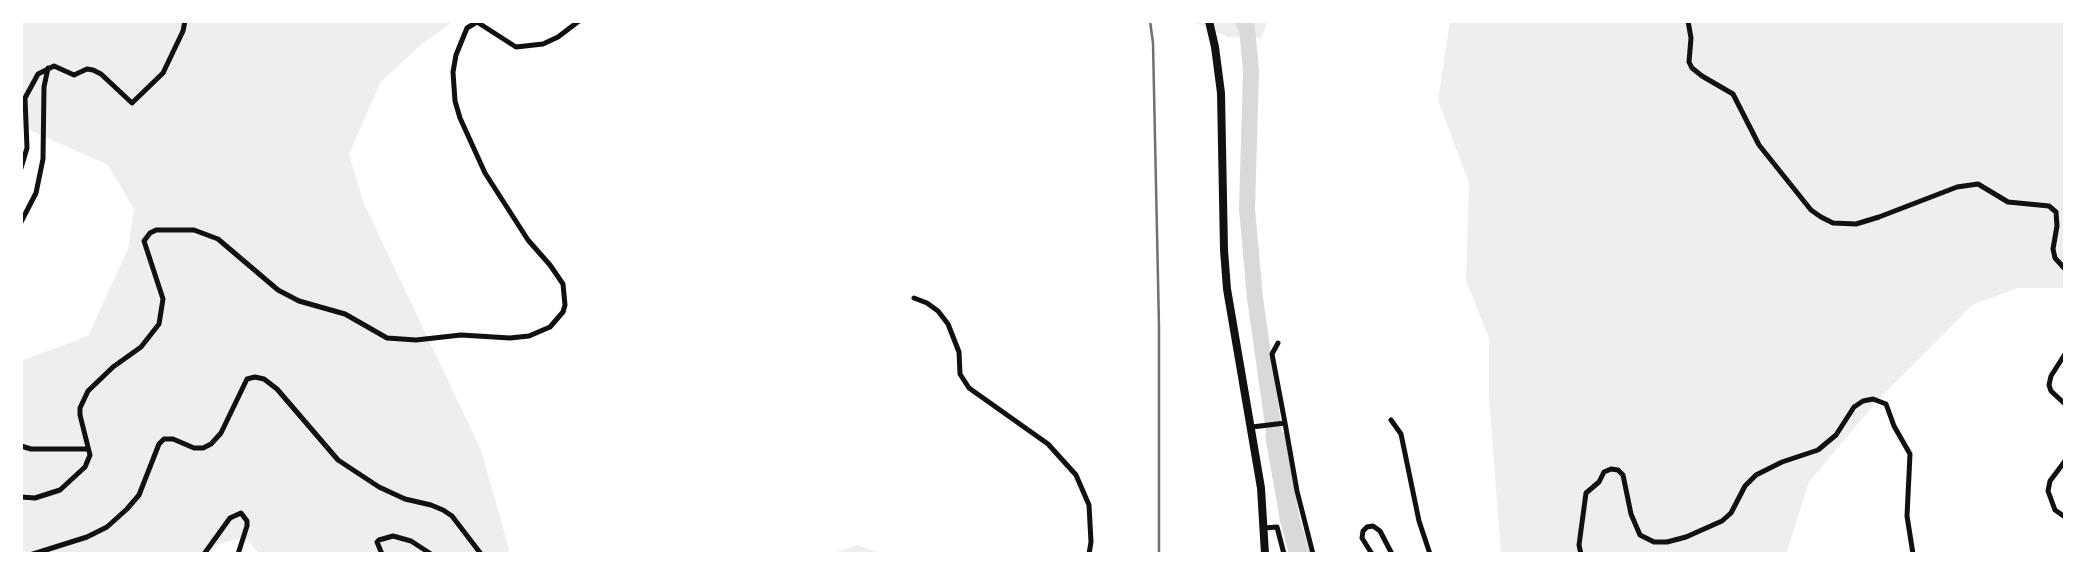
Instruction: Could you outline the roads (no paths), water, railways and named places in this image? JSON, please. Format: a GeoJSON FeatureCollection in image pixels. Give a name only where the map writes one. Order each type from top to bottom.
{"type":"FeatureCollection","features":[{"type":"Feature","properties":{"kind":"main road"},"geometry":{"type":"LineString","coordinates":[[1209,21],[1221,93],[1227,289],[1238,362],[1256,426],[1265,554]]}},
{"type":"Feature","properties":{"kind":"street"},"geometry":{"type":"LineString","coordinates":[[21,168],[27,148],[25,98],[38,75],[48,68],[58,66],[74,75],[87,69],[93,70],[132,103],[163,73],[185,21]]}},
{"type":"Feature","properties":{"kind":"street"},"geometry":{"type":"LineString","coordinates":[[21,497],[35,498],[60,489],[85,467],[90,455],[80,408],[88,391],[113,367],[141,347],[162,317],[163,299],[144,241],[156,230],[194,230],[218,239],[278,290],[299,301],[345,314],[387,338],[416,340],[461,335],[510,338],[529,336],[550,327],[563,312],[563,284],[528,240],[485,173],[460,118],[455,101],[453,72],[456,55],[467,28],[477,22],[516,47],[543,44],[558,37],[579,21]]}},
{"type":"Feature","properties":{"kind":"street"},"geometry":{"type":"LineString","coordinates":[[1688,21],[1691,38],[1689,62],[1692,68],[1733,94],[1759,145],[1811,210],[1821,217],[1833,223],[1856,224],[1879,218],[1957,187],[1978,184],[2008,202],[2049,206],[2056,212],[2057,226],[2053,249],[2055,258],[2065,269]]}},
{"type":"Feature","properties":{"kind":"street"},"geometry":{"type":"LineString","coordinates":[[21,222],[36,193],[43,159],[44,87],[48,68]]}},
{"type":"Feature","properties":{"kind":"street"},"geometry":{"type":"LineString","coordinates":[[914,298],[938,311],[948,324],[959,352],[960,374],[970,388],[1048,444],[1076,475],[1089,505],[1089,554]]}},
{"type":"Feature","properties":{"kind":"street"},"geometry":{"type":"LineString","coordinates":[[1278,343],[1272,354],[1283,423],[1313,554]]}},
{"type":"Feature","properties":{"kind":"street"},"geometry":{"type":"LineString","coordinates":[[2065,354],[2051,376],[2049,385],[2051,391],[2065,404]]}},
{"type":"Feature","properties":{"kind":"street"},"geometry":{"type":"LineString","coordinates":[[33,554],[87,537],[107,527],[138,495],[159,444],[164,439],[173,439],[194,447],[203,448],[211,444],[220,433],[247,379],[255,377],[264,379],[276,389],[338,460],[379,488],[443,510],[452,516],[481,554]]}},
{"type":"Feature","properties":{"kind":"street"},"geometry":{"type":"LineString","coordinates":[[1581,554],[1579,545],[1586,493],[1599,482],[1604,472],[1618,470],[1623,475],[1631,514],[1640,535],[1654,542],[1686,537],[1722,521],[1731,513],[1745,486],[1756,475],[1782,462],[1818,450],[1836,435],[1854,407],[1863,401],[1873,400],[1886,404],[1894,426],[1910,454],[1907,516],[1913,554]]}},
{"type":"Feature","properties":{"kind":"street"},"geometry":{"type":"LineString","coordinates":[[1391,420],[1401,434],[1419,521],[1430,554]]}},
{"type":"Feature","properties":{"kind":"street"},"geometry":{"type":"LineString","coordinates":[[1256,426],[1283,423]]}},
{"type":"Feature","properties":{"kind":"street"},"geometry":{"type":"LineString","coordinates":[[21,446],[31,449],[87,449]]}},
{"type":"Feature","properties":{"kind":"street"},"geometry":{"type":"LineString","coordinates":[[2065,461],[2050,481],[2048,491],[2055,510],[2065,517]]}},
{"type":"Feature","properties":{"kind":"street"},"geometry":{"type":"LineString","coordinates":[[204,554],[230,518],[241,513],[247,526],[238,554]]}},
{"type":"Feature","properties":{"kind":"street"},"geometry":{"type":"LineString","coordinates":[[1372,554],[1362,538],[1363,531],[1373,526],[1380,531],[1392,554]]}},
{"type":"Feature","properties":{"kind":"street"},"geometry":{"type":"LineString","coordinates":[[1264,528],[1277,527],[1284,554]]}},
{"type":"Feature","properties":{"kind":"street"},"geometry":{"type":"LineString","coordinates":[[382,554],[377,542],[393,536],[411,541],[431,554]]}},
{"type":"Feature","properties":{"kind":"waterway"},"geometry":{"type":"LineString","coordinates":[[1243,21],[1247,28],[1251,71],[1247,209],[1255,298],[1277,453]]}},
{"type":"Feature","properties":{"kind":"railway"},"geometry":{"type":"LineString","coordinates":[[1150,21],[1153,43],[1159,327],[1159,554]]}}]}
